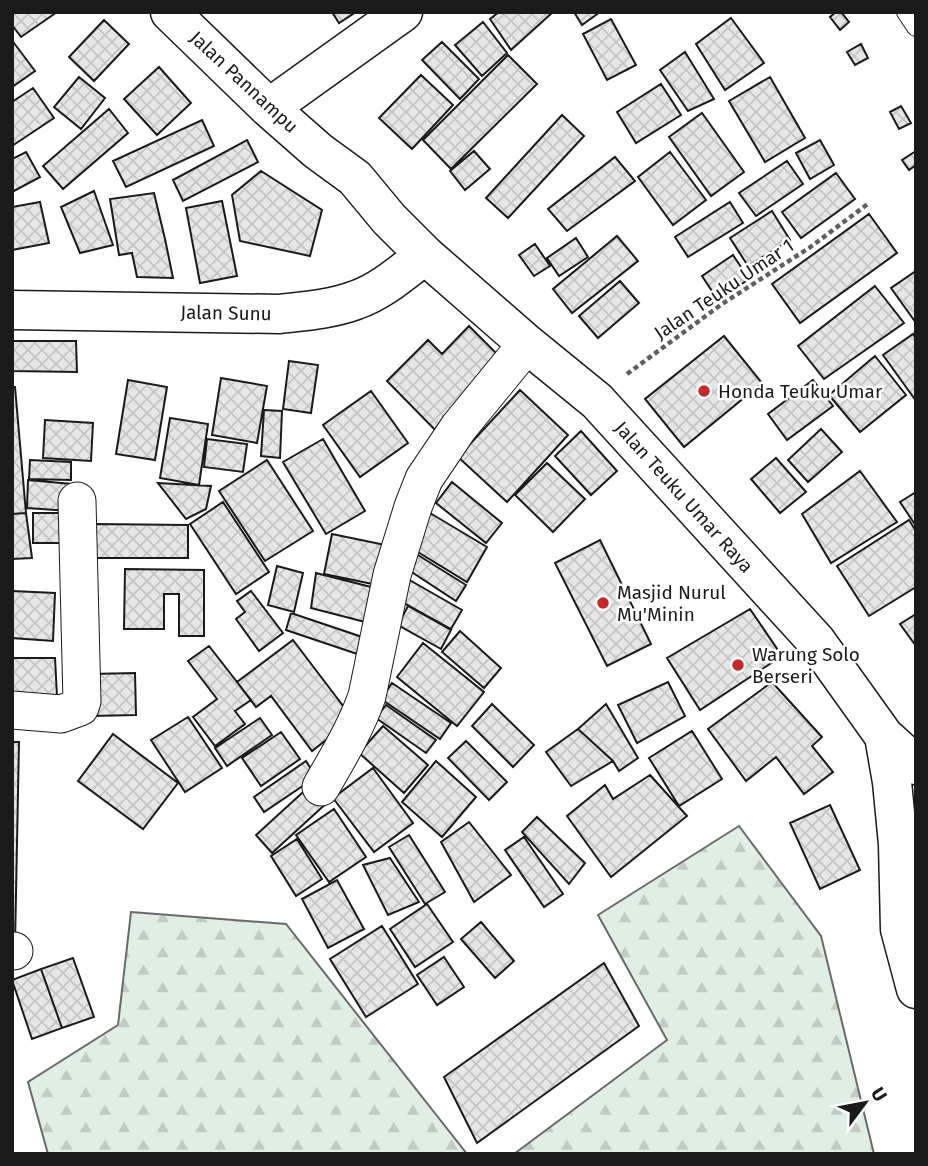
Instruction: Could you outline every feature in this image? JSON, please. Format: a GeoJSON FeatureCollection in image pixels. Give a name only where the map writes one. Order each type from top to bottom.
{"type":"FeatureCollection","features":[{"type":"Feature","properties":{"kind":"main road","name":"Jalan Pannampu"},"geometry":{"type":"LineString","coordinates":[[170,12],[318,151],[344,184],[389,219],[425,255]]}},
{"type":"Feature","properties":{"kind":"main road"},"geometry":{"type":"LineString","coordinates":[[269,107],[403,12]]}},
{"type":"Feature","properties":{"kind":"main road","name":"Jalan Teuku Umar Raya"},"geometry":{"type":"LineString","coordinates":[[425,255],[597,401],[816,641],[884,736],[916,765]]}},
{"type":"Feature","properties":{"kind":"main road","name":"Jalan Sunu"},"geometry":{"type":"LineString","coordinates":[[12,310],[280,314],[323,309],[358,300],[387,284],[425,255]]}},
{"type":"Feature","properties":{"kind":"main road"},"geometry":{"type":"LineString","coordinates":[[884,736],[898,844],[900,929],[916,989]]}},
{"type":"Feature","properties":{"kind":"street"},"geometry":{"type":"LineString","coordinates":[[321,787],[362,712],[392,575],[424,480],[460,427],[527,344]]}},
{"type":"Feature","properties":{"kind":"street"},"geometry":{"type":"LineString","coordinates":[[12,710],[61,714],[80,707],[82,701],[77,501]]}},
{"type":"Feature","properties":{"kind":"lane"},"geometry":{"type":"LineString","coordinates":[[906,12],[916,27]]}},
{"type":"Feature","properties":{"kind":"path","name":"Jalan Teuku Umar 1"},"geometry":{"type":"LineString","coordinates":[[597,401],[630,372],[722,304],[809,248],[869,203]]}},
{"type":"Feature","properties":{"kind":"green space"},"geometry":{"type":"Polygon","coordinates":[[[739,826],[821,936],[874,1154],[514,1154],[667,1040],[598,915],[739,826]]]}},
{"type":"Feature","properties":{"kind":"green space"},"geometry":{"type":"Polygon","coordinates":[[[131,912],[286,924],[467,1154],[48,1154],[28,1082],[118,1025],[131,912]]]}},
{"type":"Feature","properties":{"kind":"building"},"geometry":{"type":"Polygon","coordinates":[[[12,12],[57,12],[21,37],[12,25],[12,12]]]}},
{"type":"Feature","properties":{"kind":"building"},"geometry":{"type":"Polygon","coordinates":[[[332,12],[356,12],[339,23],[332,12]]]}},
{"type":"Feature","properties":{"kind":"building"},"geometry":{"type":"Polygon","coordinates":[[[499,12],[553,12],[511,50],[490,19],[499,12]]]}},
{"type":"Feature","properties":{"kind":"building"},"geometry":{"type":"Polygon","coordinates":[[[574,12],[600,12],[582,25],[574,12]]]}},
{"type":"Feature","properties":{"kind":"building"},"geometry":{"type":"Polygon","coordinates":[[[841,12],[849,22],[840,30],[830,17],[841,12]]]}},
{"type":"Feature","properties":{"kind":"building"},"geometry":{"type":"Polygon","coordinates":[[[731,18],[764,63],[725,90],[696,44],[731,18]]]}},
{"type":"Feature","properties":{"kind":"building"},"geometry":{"type":"Polygon","coordinates":[[[611,19],[636,65],[607,80],[583,34],[611,19]]]}},
{"type":"Feature","properties":{"kind":"building"},"geometry":{"type":"Polygon","coordinates":[[[104,20],[129,44],[94,81],[69,57],[104,20]]]}},
{"type":"Feature","properties":{"kind":"building"},"geometry":{"type":"Polygon","coordinates":[[[483,22],[507,53],[482,76],[455,45],[483,22]]]}},
{"type":"Feature","properties":{"kind":"building"},"geometry":{"type":"Polygon","coordinates":[[[442,42],[479,79],[460,99],[422,60],[442,42]]]}},
{"type":"Feature","properties":{"kind":"building"},"geometry":{"type":"Polygon","coordinates":[[[14,43],[35,71],[12,87],[12,44],[14,43]]]}},
{"type":"Feature","properties":{"kind":"building"},"geometry":{"type":"Polygon","coordinates":[[[861,44],[868,58],[855,65],[847,52],[861,44]]]}},
{"type":"Feature","properties":{"kind":"building"},"geometry":{"type":"Polygon","coordinates":[[[685,52],[714,99],[688,111],[660,70],[685,52]]]}},
{"type":"Feature","properties":{"kind":"building"},"geometry":{"type":"Polygon","coordinates":[[[508,55],[537,84],[451,169],[423,140],[508,55]]]}},
{"type":"Feature","properties":{"kind":"building"},"geometry":{"type":"Polygon","coordinates":[[[159,67],[191,103],[157,135],[124,99],[159,67]]]}},
{"type":"Feature","properties":{"kind":"building"},"geometry":{"type":"Polygon","coordinates":[[[421,75],[453,105],[412,149],[379,118],[421,75]]]}},
{"type":"Feature","properties":{"kind":"building"},"geometry":{"type":"Polygon","coordinates":[[[79,77],[105,98],[81,129],[54,107],[79,77]]]}},
{"type":"Feature","properties":{"kind":"building"},"geometry":{"type":"Polygon","coordinates":[[[770,77],[805,138],[765,162],[729,101],[770,77]]]}},
{"type":"Feature","properties":{"kind":"building"},"geometry":{"type":"Polygon","coordinates":[[[661,84],[681,115],[636,143],[617,112],[661,84]]]}},
{"type":"Feature","properties":{"kind":"building"},"geometry":{"type":"Polygon","coordinates":[[[33,88],[54,118],[12,146],[12,102],[33,88]]]}},
{"type":"Feature","properties":{"kind":"building"},"geometry":{"type":"Polygon","coordinates":[[[901,106],[911,123],[899,129],[890,112],[901,106]]]}},
{"type":"Feature","properties":{"kind":"building"},"geometry":{"type":"Polygon","coordinates":[[[109,109],[128,133],[63,189],[43,166],[109,109]]]}},
{"type":"Feature","properties":{"kind":"building"},"geometry":{"type":"Polygon","coordinates":[[[702,113],[744,172],[711,196],[669,137],[702,113]]]}},
{"type":"Feature","properties":{"kind":"building"},"geometry":{"type":"Polygon","coordinates":[[[562,115],[584,136],[508,218],[486,198],[562,115]]]}},
{"type":"Feature","properties":{"kind":"building"},"geometry":{"type":"Polygon","coordinates":[[[202,120],[214,146],[126,187],[113,161],[202,120]]]}},
{"type":"Feature","properties":{"kind":"building"},"geometry":{"type":"Polygon","coordinates":[[[247,140],[258,162],[183,201],[173,180],[247,140]]]}},
{"type":"Feature","properties":{"kind":"building"},"geometry":{"type":"Polygon","coordinates":[[[820,140],[834,165],[810,179],[796,153],[820,140]]]}},
{"type":"Feature","properties":{"kind":"building"},"geometry":{"type":"Polygon","coordinates":[[[474,151],[490,169],[465,190],[450,171],[474,151]]]}},
{"type":"Feature","properties":{"kind":"building"},"geometry":{"type":"Polygon","coordinates":[[[916,151],[916,165],[909,170],[902,160],[916,151]]]}},
{"type":"Feature","properties":{"kind":"building"},"geometry":{"type":"Polygon","coordinates":[[[26,152],[40,177],[12,192],[12,159],[26,152]]]}},
{"type":"Feature","properties":{"kind":"building"},"geometry":{"type":"Polygon","coordinates":[[[670,152],[706,200],[673,225],[638,177],[670,152]]]}},
{"type":"Feature","properties":{"kind":"building"},"geometry":{"type":"Polygon","coordinates":[[[615,157],[635,181],[567,231],[548,209],[615,157]]]}},
{"type":"Feature","properties":{"kind":"building"},"geometry":{"type":"Polygon","coordinates":[[[787,161],[803,184],[756,216],[739,193],[787,161]]]}},
{"type":"Feature","properties":{"kind":"building"},"geometry":{"type":"Polygon","coordinates":[[[261,171],[322,210],[310,256],[240,241],[232,195],[261,171]]]}},
{"type":"Feature","properties":{"kind":"building"},"geometry":{"type":"Polygon","coordinates":[[[836,173],[855,199],[801,238],[782,212],[836,173]]]}},
{"type":"Feature","properties":{"kind":"building"},"geometry":{"type":"Polygon","coordinates":[[[94,191],[113,245],[80,253],[61,207],[94,191]]]}},
{"type":"Feature","properties":{"kind":"building"},"geometry":{"type":"Polygon","coordinates":[[[154,193],[173,278],[137,277],[132,253],[119,255],[110,199],[154,193]]]}},
{"type":"Feature","properties":{"kind":"building"},"geometry":{"type":"Polygon","coordinates":[[[222,201],[237,276],[200,283],[186,208],[222,201]]]}},
{"type":"Feature","properties":{"kind":"building"},"geometry":{"type":"Polygon","coordinates":[[[40,202],[49,243],[12,250],[12,207],[40,202]]]}},
{"type":"Feature","properties":{"kind":"building"},"geometry":{"type":"Polygon","coordinates":[[[730,202],[743,223],[688,257],[675,237],[730,202]]]}},
{"type":"Feature","properties":{"kind":"building"},"geometry":{"type":"Polygon","coordinates":[[[772,211],[790,240],[748,266],[730,238],[772,211]]]}},
{"type":"Feature","properties":{"kind":"building"},"geometry":{"type":"Polygon","coordinates":[[[869,214],[897,253],[800,323],[772,284],[869,214]]]}},
{"type":"Feature","properties":{"kind":"building"},"geometry":{"type":"Polygon","coordinates":[[[617,236],[638,261],[572,313],[553,289],[617,236]]]}},
{"type":"Feature","properties":{"kind":"building"},"geometry":{"type":"Polygon","coordinates":[[[576,238],[588,257],[559,276],[547,258],[576,238]]]}},
{"type":"Feature","properties":{"kind":"building"},"geometry":{"type":"Polygon","coordinates":[[[535,244],[550,266],[534,276],[519,255],[535,244]]]}},
{"type":"Feature","properties":{"kind":"building"},"geometry":{"type":"Polygon","coordinates":[[[733,255],[749,279],[718,300],[702,276],[733,255]]]}},
{"type":"Feature","properties":{"kind":"building"},"geometry":{"type":"Polygon","coordinates":[[[916,271],[916,323],[891,288],[916,271]]]}},
{"type":"Feature","properties":{"kind":"building"},"geometry":{"type":"Polygon","coordinates":[[[620,281],[639,303],[598,338],[579,316],[620,281]]]}},
{"type":"Feature","properties":{"kind":"building"},"geometry":{"type":"Polygon","coordinates":[[[875,286],[904,323],[824,379],[798,346],[875,286]]]}},
{"type":"Feature","properties":{"kind":"building"},"geometry":{"type":"Polygon","coordinates":[[[469,326],[500,357],[442,437],[387,381],[428,340],[442,354],[469,326]]]}},
{"type":"Feature","properties":{"kind":"building"},"geometry":{"type":"Polygon","coordinates":[[[913,334],[916,339],[916,401],[883,355],[913,334]]]}},
{"type":"Feature","properties":{"kind":"building","name":"Honda Teuku Umar"},"geometry":{"type":"Polygon","coordinates":[[[724,336],[762,383],[684,447],[645,399],[724,336]]]}},
{"type":"Feature","properties":{"kind":"building"},"geometry":{"type":"Polygon","coordinates":[[[12,341],[76,341],[77,372],[12,371],[12,341]]]}},
{"type":"Feature","properties":{"kind":"building"},"geometry":{"type":"Polygon","coordinates":[[[875,356],[906,395],[860,432],[829,395],[875,356]]]}},
{"type":"Feature","properties":{"kind":"building"},"geometry":{"type":"Polygon","coordinates":[[[289,361],[318,365],[311,413],[283,409],[289,361]]]}},
{"type":"Feature","properties":{"kind":"building"},"geometry":{"type":"Polygon","coordinates":[[[221,378],[267,386],[257,443],[212,435],[221,378]]]}},
{"type":"Feature","properties":{"kind":"building"},"geometry":{"type":"Polygon","coordinates":[[[128,380],[167,387],[155,460],[116,454],[128,380]]]}},
{"type":"Feature","properties":{"kind":"building"},"geometry":{"type":"Polygon","coordinates":[[[813,380],[833,406],[787,440],[768,414],[813,380]]]}},
{"type":"Feature","properties":{"kind":"building"},"geometry":{"type":"Polygon","coordinates":[[[12,387],[15,387],[26,513],[12,514],[12,387]]]}},
{"type":"Feature","properties":{"kind":"building"},"geometry":{"type":"Polygon","coordinates":[[[520,390],[568,435],[507,502],[458,457],[520,390]]]}},
{"type":"Feature","properties":{"kind":"building"},"geometry":{"type":"Polygon","coordinates":[[[371,391],[408,443],[360,477],[323,425],[371,391]]]}},
{"type":"Feature","properties":{"kind":"building"},"geometry":{"type":"Polygon","coordinates":[[[264,410],[282,411],[280,458],[261,456],[264,410]]]}},
{"type":"Feature","properties":{"kind":"building"},"geometry":{"type":"Polygon","coordinates":[[[170,418],[208,424],[199,485],[160,478],[170,418]]]}},
{"type":"Feature","properties":{"kind":"building"},"geometry":{"type":"Polygon","coordinates":[[[45,420],[93,423],[91,461],[43,458],[45,420]]]}},
{"type":"Feature","properties":{"kind":"building"},"geometry":{"type":"Polygon","coordinates":[[[821,429],[842,452],[808,482],[788,460],[821,429]]]}},
{"type":"Feature","properties":{"kind":"building"},"geometry":{"type":"Polygon","coordinates":[[[581,431],[617,471],[591,495],[555,456],[581,431]]]}},
{"type":"Feature","properties":{"kind":"building"},"geometry":{"type":"Polygon","coordinates":[[[207,439],[247,444],[243,472],[204,467],[207,439]]]}},
{"type":"Feature","properties":{"kind":"building"},"geometry":{"type":"Polygon","coordinates":[[[323,439],[365,511],[326,534],[283,462],[323,439]]]}},
{"type":"Feature","properties":{"kind":"building"},"geometry":{"type":"Polygon","coordinates":[[[776,458],[806,492],[780,513],[751,479],[776,458]]]}},
{"type":"Feature","properties":{"kind":"building"},"geometry":{"type":"Polygon","coordinates":[[[30,460],[71,462],[71,480],[29,479],[30,460]]]}},
{"type":"Feature","properties":{"kind":"building"},"geometry":{"type":"Polygon","coordinates":[[[267,460],[313,531],[265,561],[219,491],[267,460]]]}},
{"type":"Feature","properties":{"kind":"building"},"geometry":{"type":"Polygon","coordinates":[[[547,463],[585,499],[553,532],[515,495],[547,463]]]}},
{"type":"Feature","properties":{"kind":"building"},"geometry":{"type":"Polygon","coordinates":[[[860,471],[897,522],[831,563],[802,514],[860,471]]]}},
{"type":"Feature","properties":{"kind":"building"},"geometry":{"type":"Polygon","coordinates":[[[28,480],[72,484],[70,511],[27,508],[28,480]]]}},
{"type":"Feature","properties":{"kind":"building"},"geometry":{"type":"Polygon","coordinates":[[[452,482],[502,523],[486,543],[436,503],[452,482]]]}},
{"type":"Feature","properties":{"kind":"building"},"geometry":{"type":"Polygon","coordinates":[[[158,483],[211,486],[206,509],[186,519],[158,483]]]}},
{"type":"Feature","properties":{"kind":"building"},"geometry":{"type":"Polygon","coordinates":[[[916,492],[916,526],[900,502],[916,492]]]}},
{"type":"Feature","properties":{"kind":"building"},"geometry":{"type":"Polygon","coordinates":[[[223,502],[269,572],[236,594],[190,524],[223,502]]]}},
{"type":"Feature","properties":{"kind":"building"},"geometry":{"type":"Polygon","coordinates":[[[26,513],[32,558],[12,559],[12,514],[26,513]]]}},
{"type":"Feature","properties":{"kind":"building"},"geometry":{"type":"Polygon","coordinates":[[[33,513],[63,513],[63,543],[33,543],[33,513]]]}},
{"type":"Feature","properties":{"kind":"building"},"geometry":{"type":"Polygon","coordinates":[[[430,513],[487,547],[467,582],[408,546],[430,513]]]}},
{"type":"Feature","properties":{"kind":"building"},"geometry":{"type":"Polygon","coordinates":[[[909,520],[916,531],[916,587],[869,616],[837,566],[909,520]]]}},
{"type":"Feature","properties":{"kind":"building"},"geometry":{"type":"Polygon","coordinates":[[[94,524],[188,525],[188,558],[95,558],[94,524]]]}},
{"type":"Feature","properties":{"kind":"building"},"geometry":{"type":"Polygon","coordinates":[[[332,534],[395,547],[387,587],[324,574],[332,534]]]}},
{"type":"Feature","properties":{"kind":"building","name":"Masjid Nurul Mu'Minin"},"geometry":{"type":"Polygon","coordinates":[[[600,540],[651,644],[607,666],[555,563],[600,540]]]}},
{"type":"Feature","properties":{"kind":"building"},"geometry":{"type":"Polygon","coordinates":[[[413,552],[466,585],[456,601],[404,567],[413,552]]]}},
{"type":"Feature","properties":{"kind":"building"},"geometry":{"type":"Polygon","coordinates":[[[277,566],[303,573],[294,612],[268,605],[277,566]]]}},
{"type":"Feature","properties":{"kind":"building"},"geometry":{"type":"Polygon","coordinates":[[[125,569],[204,570],[204,636],[179,636],[179,594],[164,594],[164,629],[124,629],[125,569]]]}},
{"type":"Feature","properties":{"kind":"building"},"geometry":{"type":"Polygon","coordinates":[[[316,573],[379,589],[369,623],[311,608],[316,573]]]}},
{"type":"Feature","properties":{"kind":"building"},"geometry":{"type":"Polygon","coordinates":[[[406,578],[462,610],[451,629],[395,598],[406,578]]]}},
{"type":"Feature","properties":{"kind":"building"},"geometry":{"type":"Polygon","coordinates":[[[12,591],[55,593],[53,641],[12,638],[12,591]]]}},
{"type":"Feature","properties":{"kind":"building"},"geometry":{"type":"Polygon","coordinates":[[[251,591],[283,633],[259,651],[236,619],[245,612],[237,601],[251,591]]]}},
{"type":"Feature","properties":{"kind":"building"},"geometry":{"type":"Polygon","coordinates":[[[408,606],[451,630],[441,649],[398,625],[408,606]]]}},
{"type":"Feature","properties":{"kind":"building"},"geometry":{"type":"Polygon","coordinates":[[[750,609],[782,656],[700,710],[667,658],[750,609]]]}},
{"type":"Feature","properties":{"kind":"building"},"geometry":{"type":"Polygon","coordinates":[[[291,613],[377,642],[372,659],[286,630],[291,613]]]}},
{"type":"Feature","properties":{"kind":"building"},"geometry":{"type":"Polygon","coordinates":[[[916,614],[916,646],[900,624],[916,614]]]}},
{"type":"Feature","properties":{"kind":"building"},"geometry":{"type":"Polygon","coordinates":[[[460,631],[501,668],[484,688],[442,652],[460,631]]]}},
{"type":"Feature","properties":{"kind":"building"},"geometry":{"type":"Polygon","coordinates":[[[293,640],[353,719],[312,751],[271,696],[256,707],[237,682],[293,640]]]}},
{"type":"Feature","properties":{"kind":"building"},"geometry":{"type":"Polygon","coordinates":[[[423,643],[484,692],[457,726],[397,677],[423,643]]]}},
{"type":"Feature","properties":{"kind":"building"},"geometry":{"type":"Polygon","coordinates":[[[209,646],[251,700],[235,711],[245,724],[215,746],[193,717],[217,699],[188,661],[209,646]]]}},
{"type":"Feature","properties":{"kind":"building"},"geometry":{"type":"Polygon","coordinates":[[[12,658],[55,658],[57,696],[12,697],[12,658]]]}},
{"type":"Feature","properties":{"kind":"building"},"geometry":{"type":"Polygon","coordinates":[[[135,673],[136,715],[92,716],[91,674],[135,673]]]}},
{"type":"Feature","properties":{"kind":"building"},"geometry":{"type":"Polygon","coordinates":[[[668,682],[685,716],[637,743],[618,705],[668,682]]]}},
{"type":"Feature","properties":{"kind":"building"},"geometry":{"type":"Polygon","coordinates":[[[772,682],[822,737],[812,746],[833,772],[804,794],[776,757],[746,781],[708,729],[772,682]]]}},
{"type":"Feature","properties":{"kind":"building"},"geometry":{"type":"Polygon","coordinates":[[[392,683],[451,723],[440,739],[381,699],[392,683]]]}},
{"type":"Feature","properties":{"kind":"building"},"geometry":{"type":"Polygon","coordinates":[[[492,704],[534,745],[513,767],[472,726],[492,704]]]}},
{"type":"Feature","properties":{"kind":"building"},"geometry":{"type":"Polygon","coordinates":[[[606,704],[638,758],[619,771],[613,761],[578,729],[606,704]]]}},
{"type":"Feature","properties":{"kind":"building"},"geometry":{"type":"Polygon","coordinates":[[[386,705],[436,740],[426,753],[376,718],[386,705]]]}},
{"type":"Feature","properties":{"kind":"building"},"geometry":{"type":"Polygon","coordinates":[[[188,717],[222,768],[185,792],[151,740],[188,717]]]}},
{"type":"Feature","properties":{"kind":"building"},"geometry":{"type":"Polygon","coordinates":[[[260,718],[272,735],[227,766],[215,748],[260,718]]]}},
{"type":"Feature","properties":{"kind":"building"},"geometry":{"type":"Polygon","coordinates":[[[383,726],[428,765],[404,793],[359,753],[383,726]]]}},
{"type":"Feature","properties":{"kind":"building"},"geometry":{"type":"Polygon","coordinates":[[[578,729],[613,761],[571,786],[546,752],[578,729]]]}},
{"type":"Feature","properties":{"kind":"building"},"geometry":{"type":"Polygon","coordinates":[[[692,731],[722,779],[679,806],[649,758],[692,731]]]}},
{"type":"Feature","properties":{"kind":"building"},"geometry":{"type":"Polygon","coordinates":[[[281,732],[300,759],[261,786],[242,758],[281,732]]]}},
{"type":"Feature","properties":{"kind":"building"},"geometry":{"type":"Polygon","coordinates":[[[113,734],[178,783],[143,829],[78,781],[113,734]]]}},
{"type":"Feature","properties":{"kind":"building"},"geometry":{"type":"Polygon","coordinates":[[[466,741],[507,782],[489,800],[448,758],[466,741]]]}},
{"type":"Feature","properties":{"kind":"building"},"geometry":{"type":"Polygon","coordinates":[[[12,742],[19,742],[15,944],[12,944],[12,742]]]}},
{"type":"Feature","properties":{"kind":"building"},"geometry":{"type":"Polygon","coordinates":[[[306,761],[316,777],[264,812],[254,797],[306,761]]]}},
{"type":"Feature","properties":{"kind":"building"},"geometry":{"type":"Polygon","coordinates":[[[436,761],[476,797],[442,837],[402,802],[436,761]]]}},
{"type":"Feature","properties":{"kind":"building"},"geometry":{"type":"Polygon","coordinates":[[[373,768],[413,823],[374,852],[333,798],[373,768]]]}},
{"type":"Feature","properties":{"kind":"building"},"geometry":{"type":"Polygon","coordinates":[[[650,775],[687,816],[611,877],[567,816],[605,785],[613,799],[650,775]]]}},
{"type":"Feature","properties":{"kind":"building"},"geometry":{"type":"Polygon","coordinates":[[[313,783],[329,801],[272,853],[256,835],[313,783]]]}},
{"type":"Feature","properties":{"kind":"building"},"geometry":{"type":"Polygon","coordinates":[[[830,805],[860,870],[820,889],[790,823],[830,805]]]}},
{"type":"Feature","properties":{"kind":"building"},"geometry":{"type":"Polygon","coordinates":[[[334,809],[366,857],[329,882],[296,835],[334,809]]]}},
{"type":"Feature","properties":{"kind":"building"},"geometry":{"type":"Polygon","coordinates":[[[537,817],[585,863],[569,884],[522,832],[537,817]]]}},
{"type":"Feature","properties":{"kind":"building"},"geometry":{"type":"Polygon","coordinates":[[[469,822],[511,875],[474,902],[441,842],[469,822]]]}},
{"type":"Feature","properties":{"kind":"building"},"geometry":{"type":"Polygon","coordinates":[[[409,835],[445,892],[425,904],[389,847],[409,835]]]}},
{"type":"Feature","properties":{"kind":"building"},"geometry":{"type":"Polygon","coordinates":[[[524,837],[563,894],[544,907],[505,850],[524,837]]]}},
{"type":"Feature","properties":{"kind":"building"},"geometry":{"type":"Polygon","coordinates":[[[297,839],[322,879],[296,896],[271,856],[297,839]]]}},
{"type":"Feature","properties":{"kind":"building"},"geometry":{"type":"Polygon","coordinates":[[[390,858],[419,902],[388,915],[363,865],[390,858]]]}},
{"type":"Feature","properties":{"kind":"building"},"geometry":{"type":"Polygon","coordinates":[[[337,880],[364,929],[328,948],[302,899],[337,880]]]}},
{"type":"Feature","properties":{"kind":"building"},"geometry":{"type":"Polygon","coordinates":[[[427,904],[453,942],[415,967],[390,929],[427,904]]]}},
{"type":"Feature","properties":{"kind":"building"},"geometry":{"type":"Polygon","coordinates":[[[481,922],[514,961],[495,978],[461,939],[481,922]]]}},
{"type":"Feature","properties":{"kind":"building"},"geometry":{"type":"Polygon","coordinates":[[[382,926],[418,984],[366,1017],[330,959],[382,926]]]}},
{"type":"Feature","properties":{"kind":"building"},"geometry":{"type":"Polygon","coordinates":[[[444,957],[464,987],[437,1005],[417,975],[444,957]]]}},
{"type":"Feature","properties":{"kind":"building"},"geometry":{"type":"Polygon","coordinates":[[[73,958],[94,1017],[62,1028],[41,969],[73,958]]]}},
{"type":"Feature","properties":{"kind":"building"},"geometry":{"type":"Polygon","coordinates":[[[604,963],[639,1026],[477,1143],[444,1077],[604,963]]]}},
{"type":"Feature","properties":{"kind":"building"},"geometry":{"type":"Polygon","coordinates":[[[41,969],[62,1028],[32,1039],[12,980],[41,969]]]}},
{"type":"Feature","properties":{"kind":"place","name":"Honda Teuku Umar"},"geometry":{"type":"Point","coordinates":[704,391]}},
{"type":"Feature","properties":{"kind":"place","name":"Masjid Nurul Mu'Minin"},"geometry":{"type":"Point","coordinates":[603,603]}},
{"type":"Feature","properties":{"kind":"place","name":"Warung Solo Berseri"},"geometry":{"type":"Point","coordinates":[738,665]}}]}
